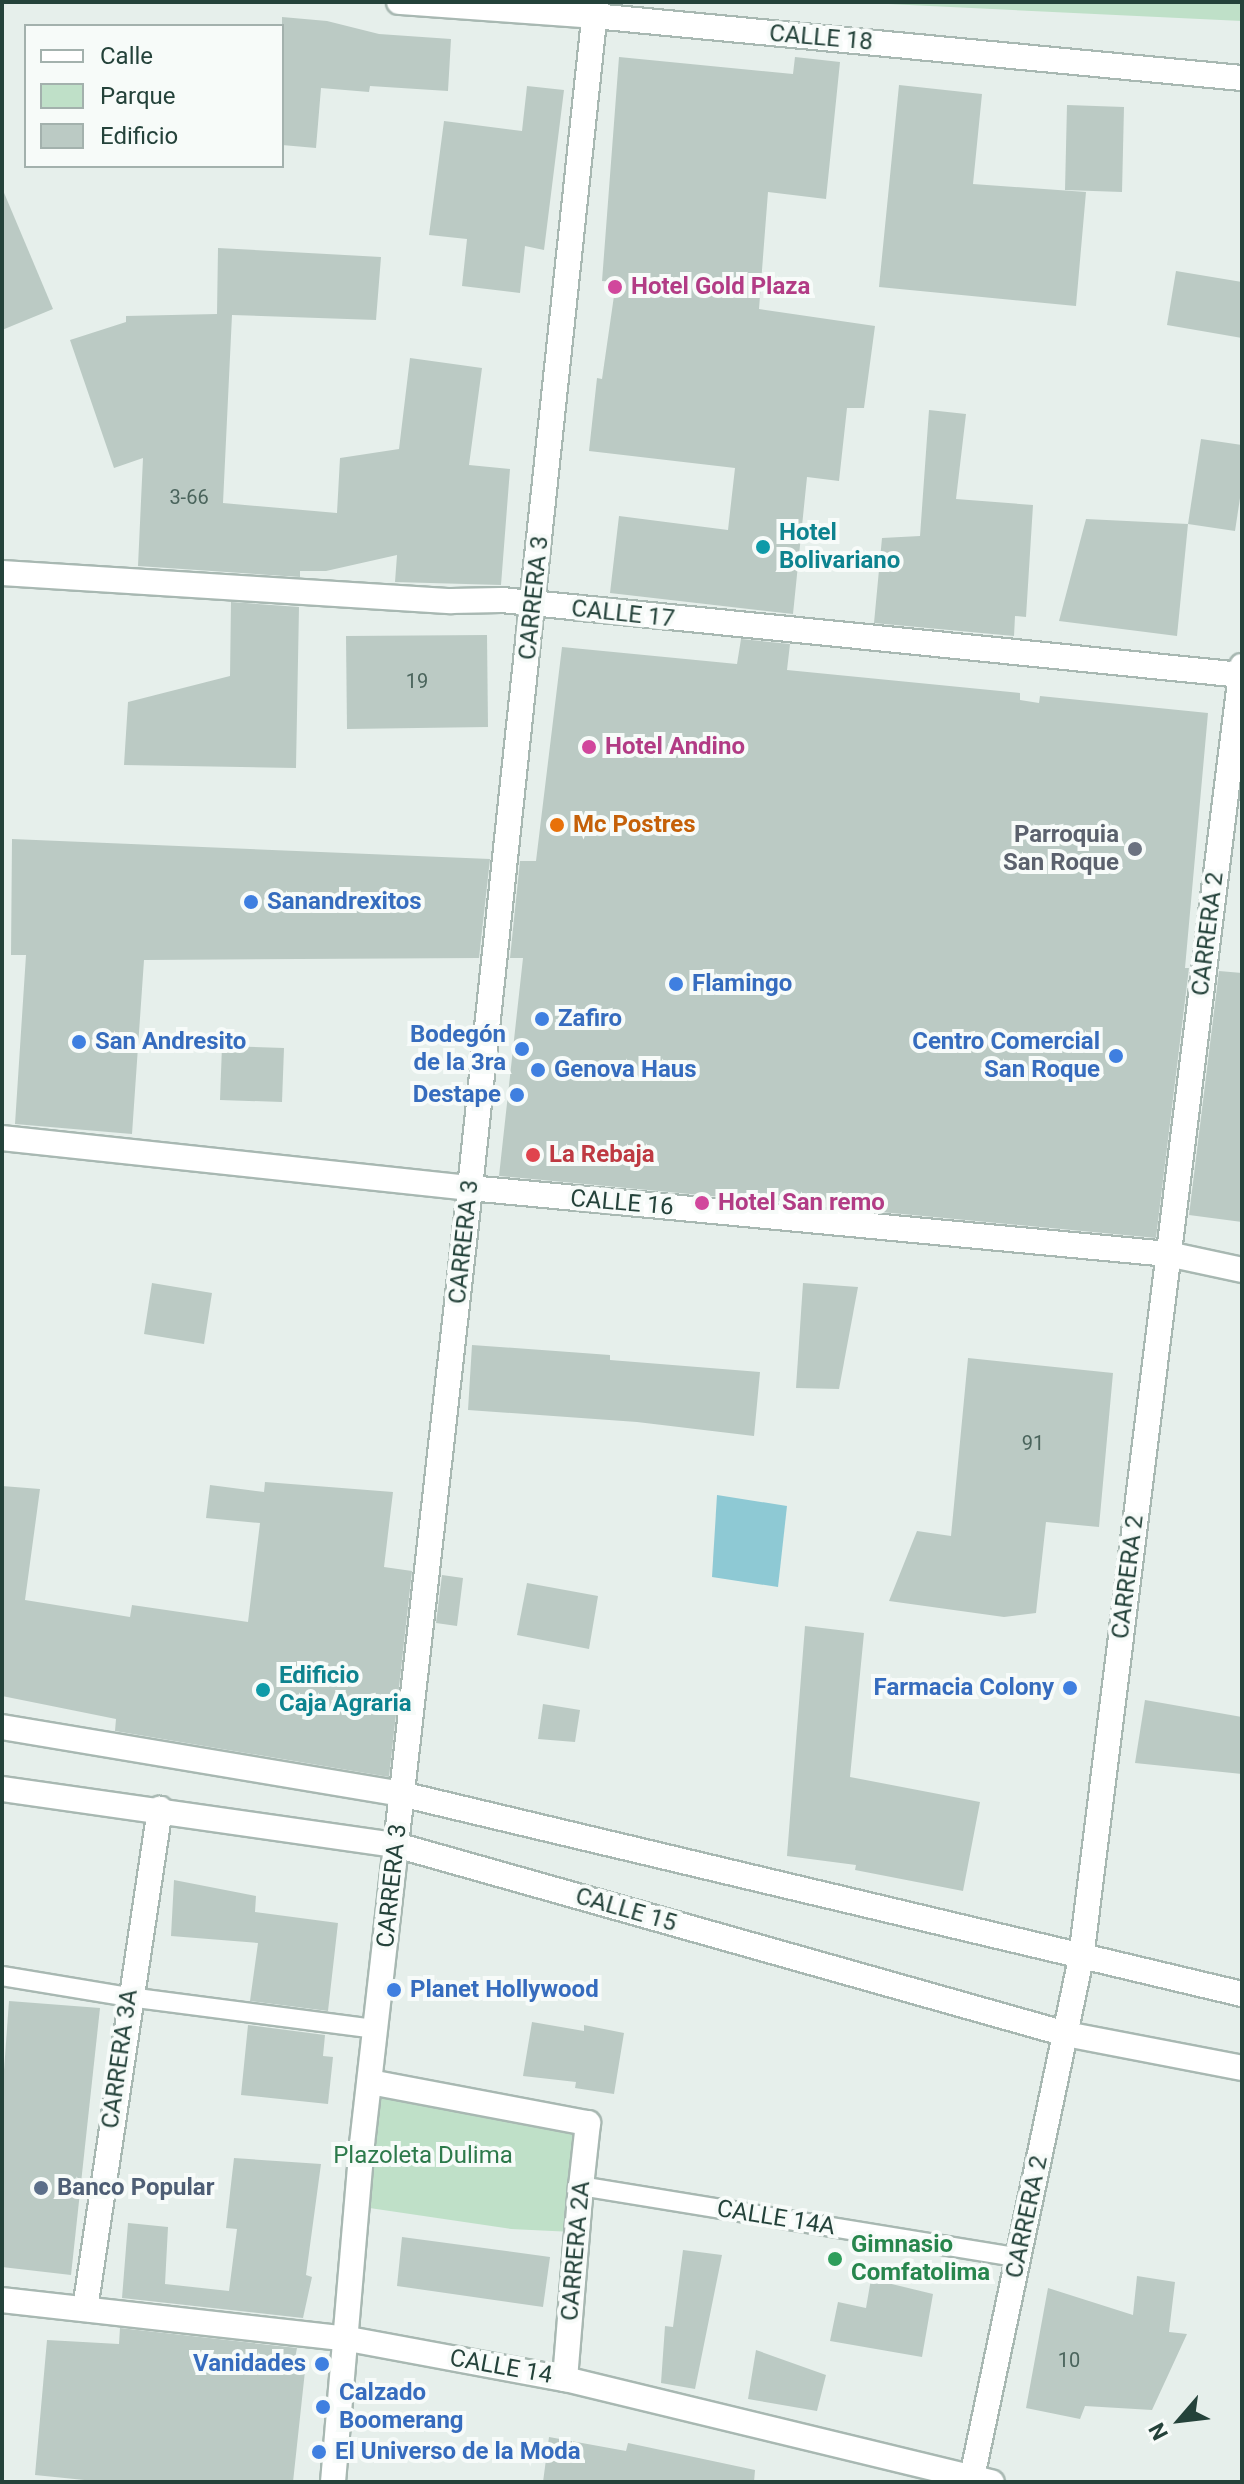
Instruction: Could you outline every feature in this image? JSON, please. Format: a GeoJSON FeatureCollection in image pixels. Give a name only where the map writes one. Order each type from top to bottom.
{"type":"FeatureCollection","features":[{"type":"Feature","properties":{"kind":"street","name":"CALLE 18"},"geometry":{"type":"LineString","coordinates":[[399,2],[595,9],[1242,78]]}},
{"type":"Feature","properties":{"kind":"street","name":"CARRERA 3"},"geometry":{"type":"LineString","coordinates":[[333,2482],[343,2338],[370,2082],[470,1188],[595,9]]}},
{"type":"Feature","properties":{"kind":"street","name":"CALLE 17"},"geometry":{"type":"LineString","coordinates":[[2,573],[451,601],[502,600],[1242,672]]}},
{"type":"Feature","properties":{"kind":"street","name":"CARRERA 2"},"geometry":{"type":"LineString","coordinates":[[978,2481],[1019,2258],[1081,1958],[1242,672]]}},
{"type":"Feature","properties":{"kind":"street","name":"CALLE 16"},"geometry":{"type":"LineString","coordinates":[[2,1138],[470,1188],[1168,1254],[1242,1270]]}},
{"type":"Feature","properties":{"kind":"street"},"geometry":{"type":"LineString","coordinates":[[2,1727],[401,1794],[1242,1994]]}},
{"type":"Feature","properties":{"kind":"street","name":"CALLE 15"},"geometry":{"type":"LineString","coordinates":[[2,1789],[160,1809],[396,1845],[1066,2034],[1242,2068]]}},
{"type":"Feature","properties":{"kind":"street","name":"CARRERA 3A"},"geometry":{"type":"LineString","coordinates":[[85,2309],[129,1997],[160,1809]]}},
{"type":"Feature","properties":{"kind":"street","name":"CARRERA 2A"},"geometry":{"type":"LineString","coordinates":[[370,2082],[588,2123],[565,2379]]}},
{"type":"Feature","properties":{"kind":"street","name":"CALLE 14"},"geometry":{"type":"LineString","coordinates":[[2,2300],[343,2338],[565,2379],[978,2481]]}},
{"type":"Feature","properties":{"kind":"lane"},"geometry":{"type":"LineString","coordinates":[[2,1976],[129,1997],[376,2029]]}},
{"type":"Feature","properties":{"kind":"lane","name":"CALLE 14A"},"geometry":{"type":"LineString","coordinates":[[581,2186],[1019,2258]]}},
{"type":"Feature","properties":{"kind":"green space"},"geometry":{"type":"Polygon","coordinates":[[[847,2],[1242,2],[1242,21],[847,2]]]}},
{"type":"Feature","properties":{"kind":"green space","name":"Plazoleta Dulima"},"geometry":{"type":"Polygon","coordinates":[[[369,2089],[583,2126],[573,2232],[511,2229],[356,2206],[369,2089]]]}},
{"type":"Feature","properties":{"kind":"water"},"geometry":{"type":"Polygon","coordinates":[[[717,1495],[787,1506],[778,1587],[712,1577],[717,1495]]]}},
{"type":"Feature","properties":{"kind":"building"},"geometry":{"type":"Polygon","coordinates":[[[282,17],[327,21],[379,34],[451,39],[448,91],[370,86],[369,92],[321,88],[316,148],[284,145],[282,17]]]}},
{"type":"Feature","properties":{"kind":"building"},"geometry":{"type":"Polygon","coordinates":[[[619,57],[793,74],[795,57],[840,62],[826,199],[768,192],[759,309],[875,326],[864,408],[847,408],[839,481],[807,477],[793,614],[610,593],[619,516],[728,530],[735,468],[589,451],[597,378],[602,379],[616,282],[602,281],[619,57]]]}},
{"type":"Feature","properties":{"kind":"building"},"geometry":{"type":"Polygon","coordinates":[[[899,85],[982,94],[973,184],[1086,192],[1076,306],[879,287],[899,85]]]}},
{"type":"Feature","properties":{"kind":"building"},"geometry":{"type":"Polygon","coordinates":[[[527,86],[564,90],[544,250],[525,246],[520,293],[462,286],[467,239],[429,235],[444,121],[522,131],[527,86]]]}},
{"type":"Feature","properties":{"kind":"building"},"geometry":{"type":"Polygon","coordinates":[[[1067,105],[1124,107],[1122,192],[1065,190],[1067,105]]]}},
{"type":"Feature","properties":{"kind":"building"},"geometry":{"type":"Polygon","coordinates":[[[2,188],[53,309],[2,330],[2,188]]]}},
{"type":"Feature","properties":{"kind":"building"},"geometry":{"type":"Polygon","coordinates":[[[218,248],[381,257],[376,320],[232,315],[223,503],[337,513],[340,458],[399,449],[410,358],[482,368],[469,465],[510,469],[501,585],[395,582],[397,555],[326,571],[300,571],[300,577],[138,566],[143,458],[114,468],[70,340],[126,322],[126,316],[217,314],[218,248]]]}},
{"type":"Feature","properties":{"kind":"building"},"geometry":{"type":"Polygon","coordinates":[[[1176,271],[1242,282],[1242,338],[1167,325],[1176,271]]]}},
{"type":"Feature","properties":{"kind":"building"},"geometry":{"type":"Polygon","coordinates":[[[929,410],[966,414],[956,499],[1033,505],[1026,617],[1015,616],[1014,636],[874,623],[882,538],[920,536],[929,410]]]}},
{"type":"Feature","properties":{"kind":"building"},"geometry":{"type":"Polygon","coordinates":[[[1201,439],[1242,445],[1242,485],[1235,531],[1188,524],[1201,439]]]}},
{"type":"Feature","properties":{"kind":"building"},"geometry":{"type":"Polygon","coordinates":[[[1086,519],[1188,524],[1177,636],[1059,621],[1086,519]]]}},
{"type":"Feature","properties":{"kind":"building"},"geometry":{"type":"Polygon","coordinates":[[[231,602],[299,607],[296,768],[124,765],[128,702],[230,676],[231,602]]]}},
{"type":"Feature","properties":{"kind":"building"},"geometry":{"type":"Polygon","coordinates":[[[487,635],[488,727],[347,729],[346,636],[487,635]]]}},
{"type":"Feature","properties":{"kind":"building"},"geometry":{"type":"Polygon","coordinates":[[[741,639],[790,644],[787,670],[1020,693],[1020,700],[1039,703],[1040,696],[1208,713],[1185,968],[1189,968],[1156,1238],[499,1176],[523,958],[510,958],[520,861],[536,861],[562,647],[737,664],[741,639]]]}},
{"type":"Feature","properties":{"kind":"building","name":"Sanandrexitos"},"geometry":{"type":"Polygon","coordinates":[[[12,839],[490,859],[479,958],[144,960],[132,1134],[15,1124],[26,955],[11,955],[12,839]]]}},
{"type":"Feature","properties":{"kind":"building"},"geometry":{"type":"Polygon","coordinates":[[[1219,971],[1242,973],[1242,1222],[1189,1215],[1219,971]]]}},
{"type":"Feature","properties":{"kind":"building"},"geometry":{"type":"Polygon","coordinates":[[[222,1046],[284,1048],[282,1102],[220,1100],[222,1046]]]}},
{"type":"Feature","properties":{"kind":"building"},"geometry":{"type":"Polygon","coordinates":[[[152,1283],[212,1293],[204,1344],[144,1334],[152,1283]]]}},
{"type":"Feature","properties":{"kind":"building"},"geometry":{"type":"Polygon","coordinates":[[[803,1283],[858,1287],[839,1389],[796,1388],[803,1283]]]}},
{"type":"Feature","properties":{"kind":"building"},"geometry":{"type":"Polygon","coordinates":[[[472,1345],[610,1355],[610,1360],[760,1372],[754,1436],[637,1422],[468,1410],[472,1345]]]}},
{"type":"Feature","properties":{"kind":"building"},"geometry":{"type":"Polygon","coordinates":[[[968,1358],[1113,1373],[1099,1527],[1046,1522],[1036,1613],[1004,1617],[889,1601],[917,1531],[951,1536],[968,1358]]]}},
{"type":"Feature","properties":{"kind":"building"},"geometry":{"type":"Polygon","coordinates":[[[265,1482],[393,1492],[384,1567],[412,1571],[389,1777],[115,1731],[116,1719],[2,1696],[2,1486],[40,1489],[25,1600],[130,1617],[132,1605],[248,1622],[260,1523],[206,1518],[210,1485],[264,1492],[265,1482]]]}},
{"type":"Feature","properties":{"kind":"building"},"geometry":{"type":"Polygon","coordinates":[[[442,1575],[463,1578],[457,1626],[436,1623],[442,1575]]]}},
{"type":"Feature","properties":{"kind":"building"},"geometry":{"type":"Polygon","coordinates":[[[527,1583],[598,1596],[589,1649],[517,1635],[527,1583]]]}},
{"type":"Feature","properties":{"kind":"building"},"geometry":{"type":"Polygon","coordinates":[[[805,1626],[864,1633],[850,1777],[980,1802],[963,1891],[855,1870],[856,1865],[787,1856],[805,1626]]]}},
{"type":"Feature","properties":{"kind":"building"},"geometry":{"type":"Polygon","coordinates":[[[1145,1700],[1242,1717],[1242,1774],[1135,1763],[1145,1700]]]}},
{"type":"Feature","properties":{"kind":"building"},"geometry":{"type":"Polygon","coordinates":[[[543,1704],[580,1710],[575,1742],[538,1739],[543,1704]]]}},
{"type":"Feature","properties":{"kind":"building"},"geometry":{"type":"Polygon","coordinates":[[[174,1880],[256,1896],[255,1912],[338,1923],[328,2011],[250,2001],[258,1943],[171,1936],[174,1880]]]}},
{"type":"Feature","properties":{"kind":"building"},"geometry":{"type":"Polygon","coordinates":[[[9,2001],[100,2008],[71,2275],[2,2267],[2,2098],[9,2001]]]}},
{"type":"Feature","properties":{"kind":"building"},"geometry":{"type":"Polygon","coordinates":[[[532,2022],[584,2031],[584,2025],[624,2033],[614,2094],[575,2088],[576,2082],[523,2076],[532,2022]]]}},
{"type":"Feature","properties":{"kind":"building"},"geometry":{"type":"Polygon","coordinates":[[[248,2025],[325,2035],[323,2056],[333,2057],[328,2104],[241,2095],[248,2025]]]}},
{"type":"Feature","properties":{"kind":"building"},"geometry":{"type":"Polygon","coordinates":[[[234,2158],[321,2164],[306,2275],[312,2277],[303,2318],[122,2298],[128,2223],[168,2227],[165,2284],[229,2291],[237,2229],[226,2228],[234,2158]]]}},
{"type":"Feature","properties":{"kind":"building"},"geometry":{"type":"Polygon","coordinates":[[[402,2237],[550,2257],[543,2307],[397,2286],[402,2237]]]}},
{"type":"Feature","properties":{"kind":"building"},"geometry":{"type":"Polygon","coordinates":[[[683,2250],[722,2255],[695,2389],[661,2383],[665,2326],[673,2327],[683,2250]]]}},
{"type":"Feature","properties":{"kind":"building"},"geometry":{"type":"Polygon","coordinates":[[[1137,2276],[1175,2282],[1169,2332],[1187,2334],[1152,2410],[1085,2406],[1080,2419],[1026,2408],[1048,2288],[1133,2315],[1137,2276]]]}},
{"type":"Feature","properties":{"kind":"building"},"geometry":{"type":"Polygon","coordinates":[[[871,2279],[933,2294],[922,2357],[830,2341],[838,2302],[866,2308],[871,2279]]]}},
{"type":"Feature","properties":{"kind":"building"},"geometry":{"type":"Polygon","coordinates":[[[120,2328],[297,2348],[293,2369],[305,2371],[293,2482],[104,2482],[35,2475],[47,2340],[119,2344],[120,2328]]]}},
{"type":"Feature","properties":{"kind":"building"},"geometry":{"type":"Polygon","coordinates":[[[756,2350],[826,2375],[817,2411],[748,2399],[756,2350]]]}},
{"type":"Feature","properties":{"kind":"building"},"geometry":{"type":"Polygon","coordinates":[[[549,2437],[626,2451],[628,2443],[755,2470],[754,2482],[543,2482],[549,2437]]]}},
{"type":"Feature","properties":{"kind":"place","name":"Hotel Gold Plaza"},"geometry":{"type":"Point","coordinates":[615,287]}},
{"type":"Feature","properties":{"kind":"place","name":"Hotel Bolivariano"},"geometry":{"type":"Point","coordinates":[763,547]}},
{"type":"Feature","properties":{"kind":"place","name":"Hotel Andino"},"geometry":{"type":"Point","coordinates":[589,747]}},
{"type":"Feature","properties":{"kind":"place","name":"Mc Postres"},"geometry":{"type":"Point","coordinates":[557,825]}},
{"type":"Feature","properties":{"kind":"place","name":"Parroquia San Roque"},"geometry":{"type":"Point","coordinates":[1135,849]}},
{"type":"Feature","properties":{"kind":"place","name":"Sanandrexitos"},"geometry":{"type":"Point","coordinates":[251,902]}},
{"type":"Feature","properties":{"kind":"place","name":"Flamingo"},"geometry":{"type":"Point","coordinates":[676,984]}},
{"type":"Feature","properties":{"kind":"place","name":"Zafiro"},"geometry":{"type":"Point","coordinates":[542,1019]}},
{"type":"Feature","properties":{"kind":"place","name":"San Andresito"},"geometry":{"type":"Point","coordinates":[79,1042]}},
{"type":"Feature","properties":{"kind":"place","name":"Bodegón de la 3ra"},"geometry":{"type":"Point","coordinates":[522,1049]}},
{"type":"Feature","properties":{"kind":"place","name":"Centro Comercial San Roque"},"geometry":{"type":"Point","coordinates":[1116,1056]}},
{"type":"Feature","properties":{"kind":"place","name":"Genova Haus"},"geometry":{"type":"Point","coordinates":[538,1070]}},
{"type":"Feature","properties":{"kind":"place","name":"Destape"},"geometry":{"type":"Point","coordinates":[517,1095]}},
{"type":"Feature","properties":{"kind":"place","name":"La Rebaja"},"geometry":{"type":"Point","coordinates":[533,1155]}},
{"type":"Feature","properties":{"kind":"place","name":"Hotel San remo"},"geometry":{"type":"Point","coordinates":[702,1203]}},
{"type":"Feature","properties":{"kind":"place","name":"Farmacia Colony"},"geometry":{"type":"Point","coordinates":[1070,1688]}},
{"type":"Feature","properties":{"kind":"place","name":"Edificio Caja Agraria"},"geometry":{"type":"Point","coordinates":[263,1690]}},
{"type":"Feature","properties":{"kind":"place","name":"Planet Hollywood"},"geometry":{"type":"Point","coordinates":[394,1990]}},
{"type":"Feature","properties":{"kind":"place","name":"Banco Popular"},"geometry":{"type":"Point","coordinates":[41,2188]}},
{"type":"Feature","properties":{"kind":"place","name":"Gimnasio Comfatolima"},"geometry":{"type":"Point","coordinates":[835,2259]}},
{"type":"Feature","properties":{"kind":"place","name":"Vanidades"},"geometry":{"type":"Point","coordinates":[322,2364]}},
{"type":"Feature","properties":{"kind":"place","name":"Calzado Boomerang"},"geometry":{"type":"Point","coordinates":[323,2407]}},
{"type":"Feature","properties":{"kind":"place","name":"El Universo de la Moda"},"geometry":{"type":"Point","coordinates":[319,2452]}}]}
